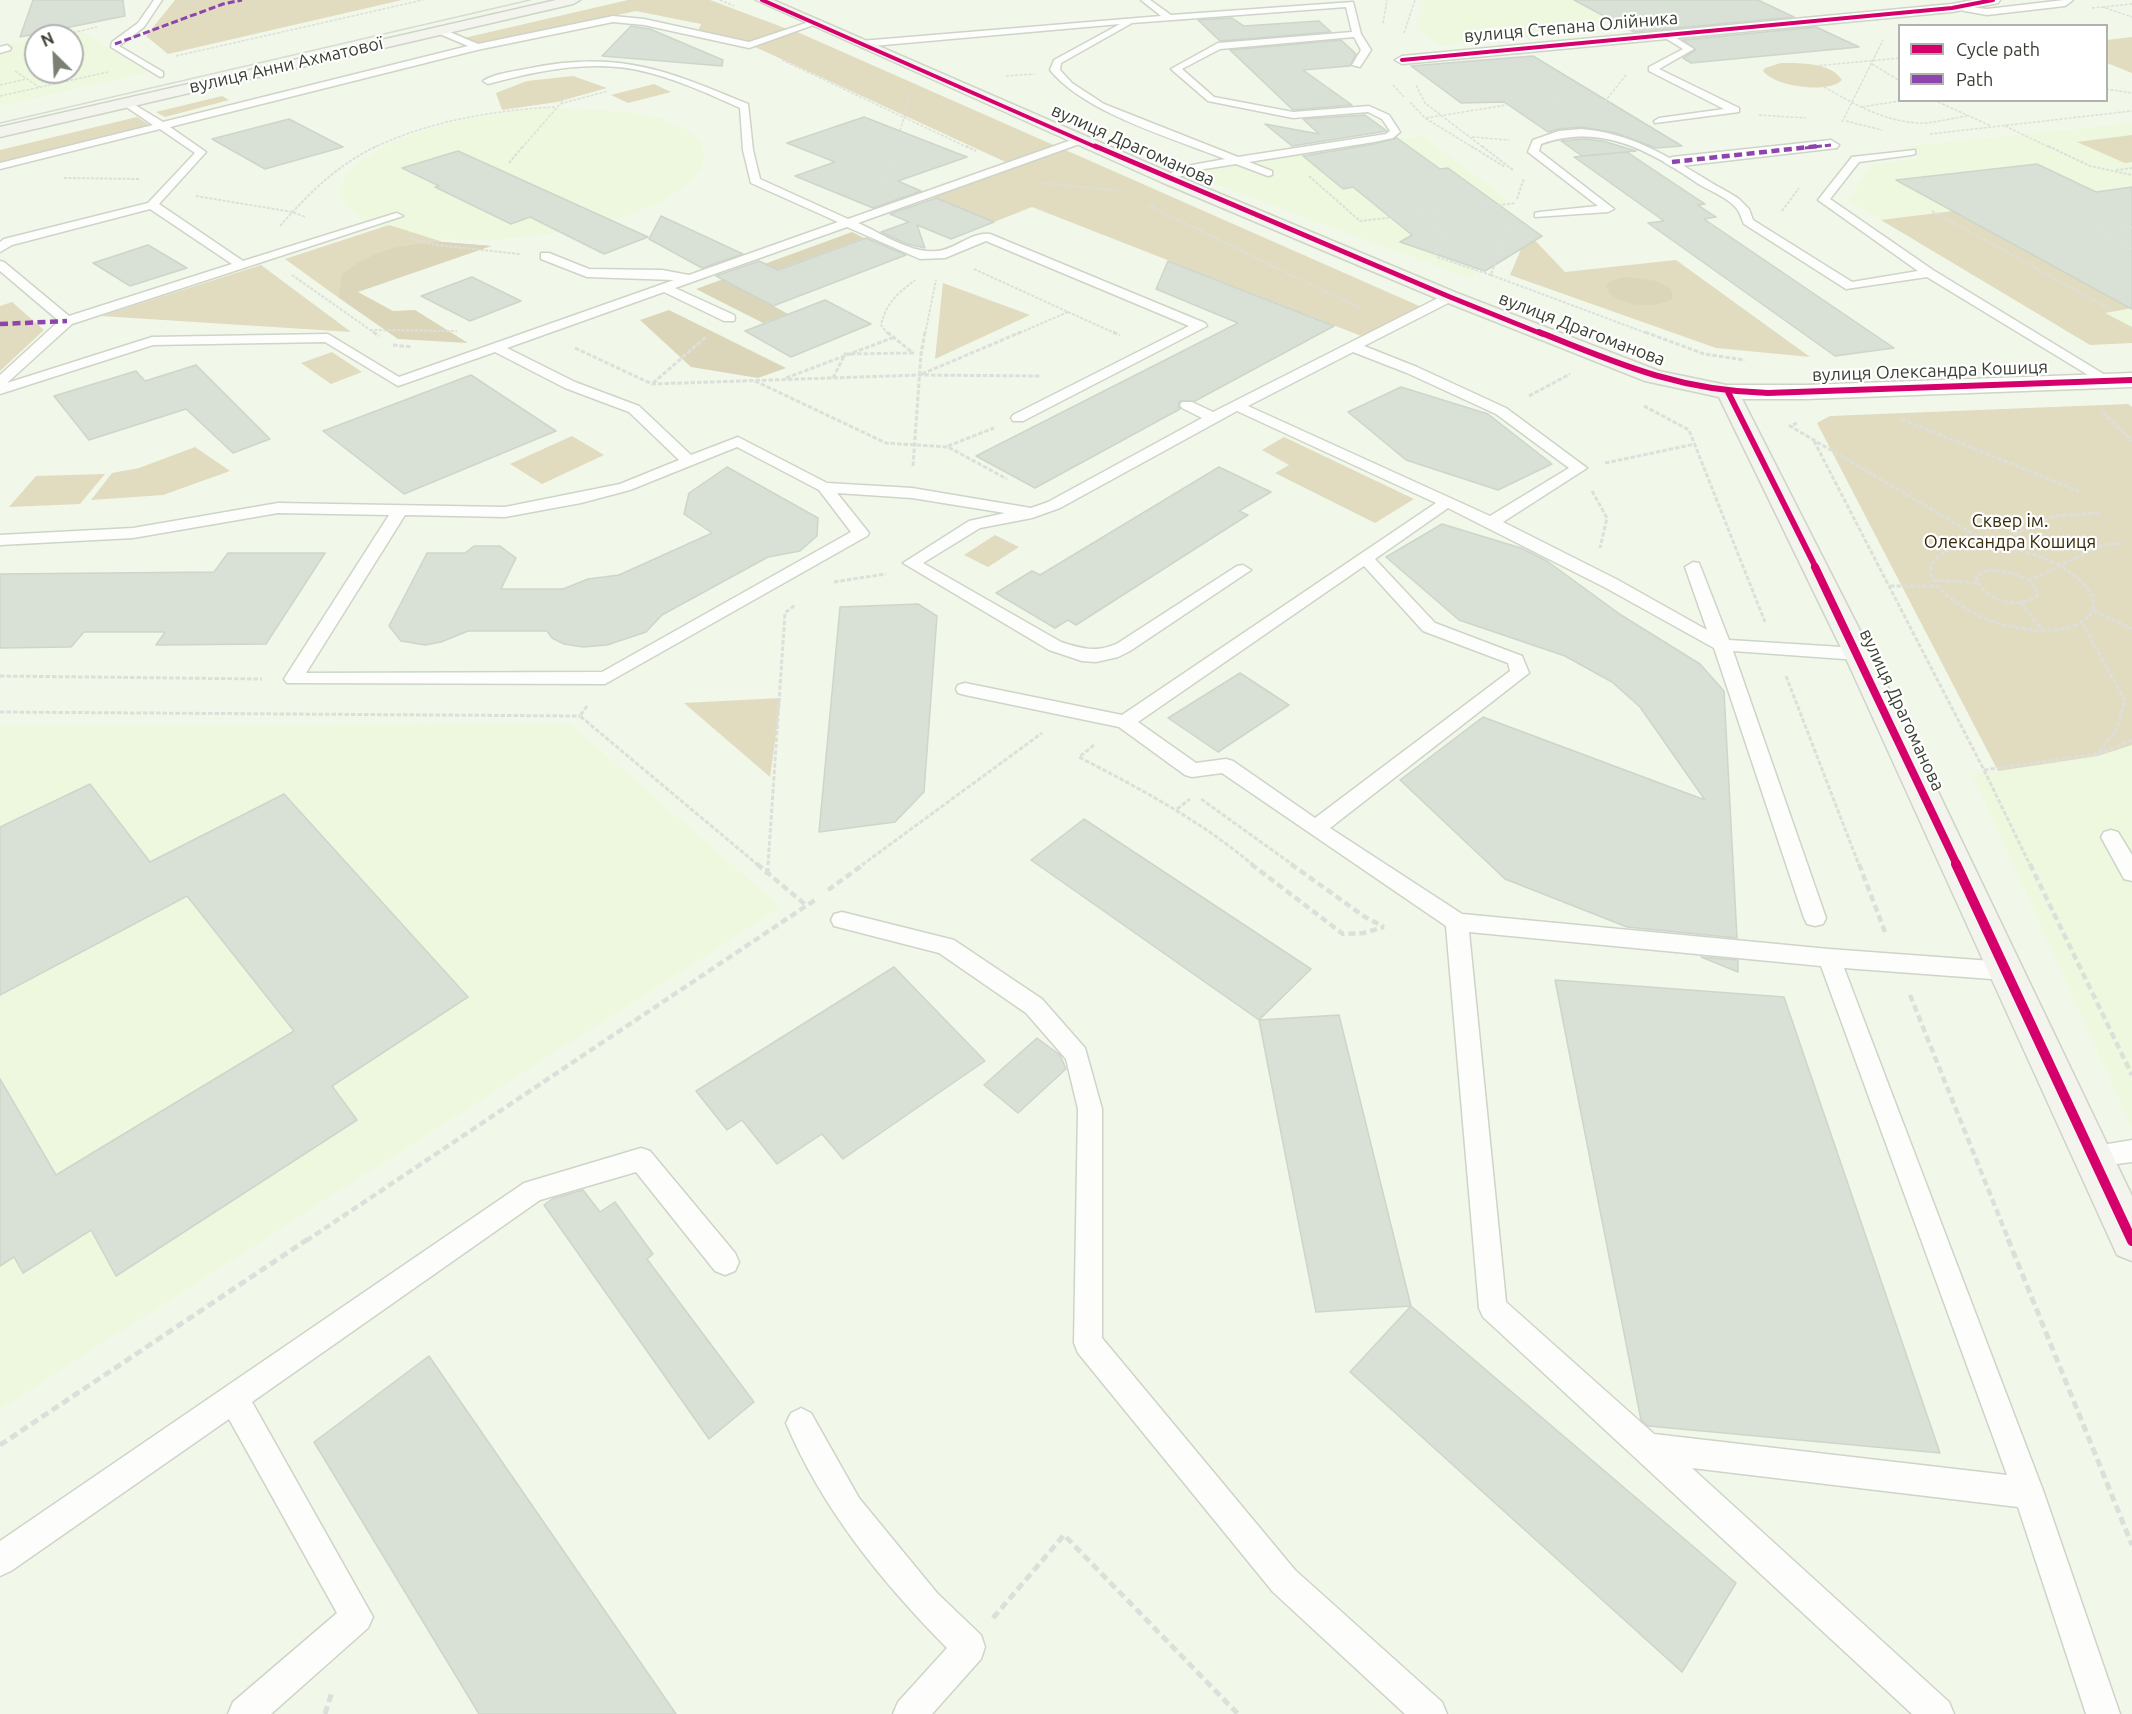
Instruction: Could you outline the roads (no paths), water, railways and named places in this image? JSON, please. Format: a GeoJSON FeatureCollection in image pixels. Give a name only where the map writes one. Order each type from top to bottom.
{"type":"FeatureCollection","features":[{"type":"Feature","properties":{"kind":"street","name":"вулиця Анни Ахматової"},"geometry":{"type":"LineString","coordinates":[[0,132],[573,0]]}},
{"type":"Feature","properties":{"kind":"street","name":"вулиця Драгоманова"},"geometry":{"type":"LineString","coordinates":[[762,0],[1167,178],[1450,297],[1653,376],[1728,392],[1858,654],[2005,971],[2113,1154],[2132,1241]]}},
{"type":"Feature","properties":{"kind":"street","name":"вулиця Степана Олійника"},"geometry":{"type":"LineString","coordinates":[[1402,60],[1952,8],[1993,0]]}},
{"type":"Feature","properties":{"kind":"street","name":"вулиця Анни Ахматової"},"geometry":{"type":"LineString","coordinates":[[137,79],[166,73]]}},
{"type":"Feature","properties":{"kind":"street"},"geometry":{"type":"LineString","coordinates":[[1672,162],[1831,145]]}},
{"type":"Feature","properties":{"kind":"street","name":"вулиця Олександра Кошиця"},"geometry":{"type":"LineString","coordinates":[[1728,392],[1806,392],[2132,380]]}},
{"type":"Feature","properties":{"kind":"lane"},"geometry":{"type":"LineString","coordinates":[[158,0],[141,25],[115,44],[115,47],[143,64],[166,73]]}},
{"type":"Feature","properties":{"kind":"lane"},"geometry":{"type":"LineString","coordinates":[[1145,0],[1168,17]]}},
{"type":"Feature","properties":{"kind":"lane"},"geometry":{"type":"LineString","coordinates":[[1260,0],[1272,10]]}},
{"type":"Feature","properties":{"kind":"lane"},"geometry":{"type":"LineString","coordinates":[[1952,8],[1987,12],[2065,4],[2069,0]]}},
{"type":"Feature","properties":{"kind":"lane"},"geometry":{"type":"LineString","coordinates":[[861,44],[1354,2],[1358,34],[1366,50],[1357,64]]}},
{"type":"Feature","properties":{"kind":"lane"},"geometry":{"type":"LineString","coordinates":[[1964,22],[1968,9]]}},
{"type":"Feature","properties":{"kind":"lane"},"geometry":{"type":"LineString","coordinates":[[0,166],[477,47],[613,19],[644,22],[749,45],[815,23]]}},
{"type":"Feature","properties":{"kind":"lane"},"geometry":{"type":"LineString","coordinates":[[1134,20],[1057,62],[1055,70],[1069,85],[1101,106],[1268,173]]}},
{"type":"Feature","properties":{"kind":"lane"},"geometry":{"type":"LineString","coordinates":[[438,30],[477,47]]}},
{"type":"Feature","properties":{"kind":"lane"},"geometry":{"type":"LineString","coordinates":[[1167,178],[1197,167],[1374,139],[1395,132],[1393,123],[1379,112],[1369,109],[1293,115],[1211,99],[1176,69],[1218,46],[1358,34]]}},
{"type":"Feature","properties":{"kind":"lane"},"geometry":{"type":"LineString","coordinates":[[1659,121],[1735,110],[1652,69],[1689,49],[1665,34]]}},
{"type":"Feature","properties":{"kind":"lane"},"geometry":{"type":"LineString","coordinates":[[488,81],[534,68],[558,65],[636,66],[660,73],[745,106],[748,150],[755,181],[920,255],[941,255],[986,237],[1200,326],[1018,418]]}},
{"type":"Feature","properties":{"kind":"lane"},"geometry":{"type":"LineString","coordinates":[[0,248],[8,242],[152,205],[201,152],[125,102]]}},
{"type":"Feature","properties":{"kind":"lane"},"geometry":{"type":"LineString","coordinates":[[1539,215],[1608,208],[1533,152],[1537,142],[1551,135],[1568,132],[1594,132],[1620,138],[1672,162],[1743,209],[1748,222],[1850,286],[1929,273]]}},
{"type":"Feature","properties":{"kind":"lane"},"geometry":{"type":"LineString","coordinates":[[0,390],[152,341],[328,338],[398,382],[1081,140]]}},
{"type":"Feature","properties":{"kind":"lane"},"geometry":{"type":"LineString","coordinates":[[1911,152],[1856,159],[1824,200],[1929,273],[2108,381]]}},
{"type":"Feature","properties":{"kind":"lane"},"geometry":{"type":"LineString","coordinates":[[152,205],[241,265]]}},
{"type":"Feature","properties":{"kind":"lane"},"geometry":{"type":"LineString","coordinates":[[0,382],[67,321],[397,216]]}},
{"type":"Feature","properties":{"kind":"lane"},"geometry":{"type":"LineString","coordinates":[[545,256],[587,273],[662,274],[692,279]]}},
{"type":"Feature","properties":{"kind":"lane"},"geometry":{"type":"LineString","coordinates":[[0,265],[67,321]]}},
{"type":"Feature","properties":{"kind":"lane"},"geometry":{"type":"LineString","coordinates":[[665,288],[729,318]]}},
{"type":"Feature","properties":{"kind":"lane"},"geometry":{"type":"LineString","coordinates":[[1243,570],[1124,647],[1112,653],[1096,656],[1082,655],[1054,646],[911,563],[975,524],[1032,513],[1054,505],[1213,418],[1450,297]]}},
{"type":"Feature","properties":{"kind":"lane"},"geometry":{"type":"LineString","coordinates":[[1353,347],[1412,369],[1502,411],[1579,468],[1491,522]]}},
{"type":"Feature","properties":{"kind":"lane"},"geometry":{"type":"LineString","coordinates":[[497,348],[570,385],[634,409],[689,461]]}},
{"type":"Feature","properties":{"kind":"lane"},"geometry":{"type":"LineString","coordinates":[[1106,373],[1129,378]]}},
{"type":"Feature","properties":{"kind":"lane"},"geometry":{"type":"LineString","coordinates":[[1187,405],[1213,418]]}},
{"type":"Feature","properties":{"kind":"lane"},"geometry":{"type":"LineString","coordinates":[[1237,406],[1491,522],[1722,645],[1858,654]]}},
{"type":"Feature","properties":{"kind":"lane"},"geometry":{"type":"LineString","coordinates":[[0,540],[133,533],[278,508],[400,510],[506,512],[625,487],[738,441],[824,487],[861,533],[605,678],[293,679],[400,510]]}},
{"type":"Feature","properties":{"kind":"lane"},"geometry":{"type":"LineString","coordinates":[[824,487],[912,494],[1032,513]]}},
{"type":"Feature","properties":{"kind":"lane"},"geometry":{"type":"LineString","coordinates":[[1125,722],[1447,501]]}},
{"type":"Feature","properties":{"kind":"lane"},"geometry":{"type":"LineString","coordinates":[[1315,828],[1520,673],[1516,660],[1429,627],[1365,558]]}},
{"type":"Feature","properties":{"kind":"lane"},"geometry":{"type":"LineString","coordinates":[[1693,567],[1815,918]]}},
{"type":"Feature","properties":{"kind":"lane"},"geometry":{"type":"LineString","coordinates":[[965,689],[1125,722],[1192,770],[1226,766],[1457,922],[1829,958],[2005,971]]}},
{"type":"Feature","properties":{"kind":"lane"},"geometry":{"type":"LineString","coordinates":[[2111,837],[2132,873]]}},
{"type":"Feature","properties":{"kind":"lane"},"geometry":{"type":"LineString","coordinates":[[842,920],[946,946],[1034,1006],[1077,1055],[1090,1109],[1088,1343],[1284,1581],[1431,1714]]}},
{"type":"Feature","properties":{"kind":"lane"},"geometry":{"type":"LineString","coordinates":[[1457,922],[1492,1308],[1937,1714]]}},
{"type":"Feature","properties":{"kind":"lane"},"geometry":{"type":"LineString","coordinates":[[1829,958],[2029,1493],[2103,1714]]}},
{"type":"Feature","properties":{"kind":"lane"},"geometry":{"type":"LineString","coordinates":[[0,1560],[533,1191],[641,1159],[725,1262]]}},
{"type":"Feature","properties":{"kind":"lane"},"geometry":{"type":"LineString","coordinates":[[234,1399],[357,1617],[245,1714]]}},
{"type":"Feature","properties":{"kind":"lane"},"geometry":{"type":"LineString","coordinates":[[801,1423],[848,1509],[926,1604],[969,1647],[910,1714]]}},
{"type":"Feature","properties":{"kind":"lane"},"geometry":{"type":"LineString","coordinates":[[1648,1448],[2029,1493]]}},
{"type":"Feature","properties":{"kind":"tram line"},"geometry":{"type":"LineString","coordinates":[[0,123],[530,0]]}},
{"type":"Feature","properties":{"kind":"park label","name":"Сквер ім. Олександра Кошиця"},"geometry":{"type":"Point","coordinates":[2010,531]}}]}
